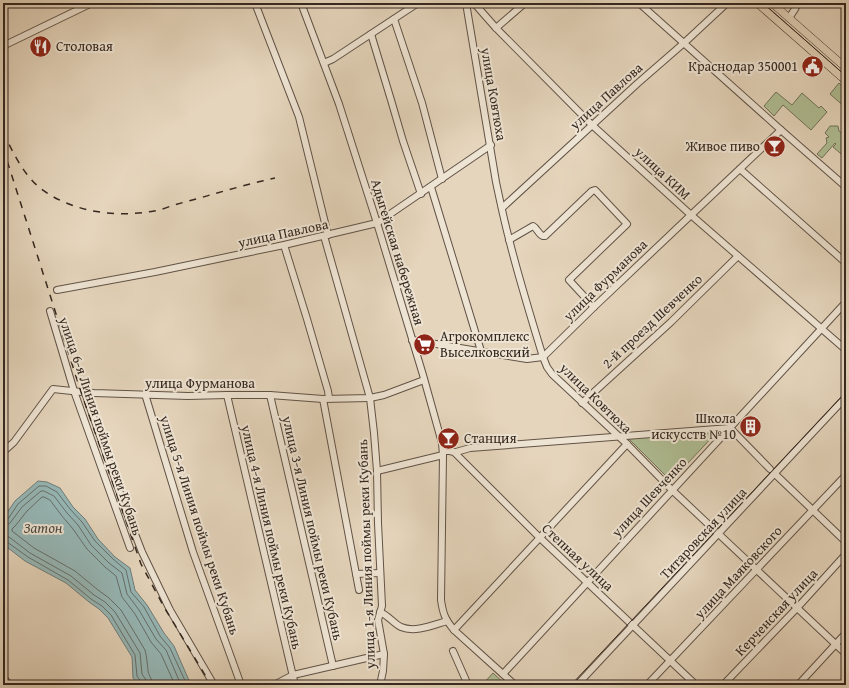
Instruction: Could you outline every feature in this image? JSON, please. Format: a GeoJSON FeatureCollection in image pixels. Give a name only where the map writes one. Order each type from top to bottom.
{"type":"FeatureCollection","features":[{"type":"Feature","properties":{"kind":"main road"},"geometry":{"type":"LineString","coordinates":[[757,3],[846,81]]}},
{"type":"Feature","properties":{"kind":"main road"},"geometry":{"type":"LineString","coordinates":[[772,3],[846,68]]}},
{"type":"Feature","properties":{"kind":"street"},"geometry":{"type":"LineString","coordinates":[[3,46],[92,3]]}},
{"type":"Feature","properties":{"kind":"street","name":"улица 1-я Линия поймы реки Кубань"},"geometry":{"type":"LineString","coordinates":[[255,3],[299,117],[326,236],[370,398],[377,470],[382,606],[378,620],[384,654],[380,685]]}},
{"type":"Feature","properties":{"kind":"street","name":"Адыгейская набережная"},"geometry":{"type":"LineString","coordinates":[[301,3],[339,104],[377,223],[442,443],[441,600],[444,614],[454,630],[515,685]]}},
{"type":"Feature","properties":{"kind":"street"},"geometry":{"type":"LineString","coordinates":[[324,63],[333,59],[418,3]]}},
{"type":"Feature","properties":{"kind":"street","name":"улица Ковтюха"},"geometry":{"type":"LineString","coordinates":[[466,3],[496,182],[509,240],[547,367],[552,374],[627,444],[672,490],[846,654]]}},
{"type":"Feature","properties":{"kind":"street","name":"улица КИМ"},"geometry":{"type":"LineString","coordinates":[[474,3],[496,28],[592,125],[691,215],[846,350]]}},
{"type":"Feature","properties":{"kind":"street"},"geometry":{"type":"LineString","coordinates":[[496,28],[525,3]]}},
{"type":"Feature","properties":{"kind":"street"},"geometry":{"type":"LineString","coordinates":[[639,3],[846,187]]}},
{"type":"Feature","properties":{"kind":"street","name":"улица Павлова"},"geometry":{"type":"LineString","coordinates":[[502,208],[727,3]]}},
{"type":"Feature","properties":{"kind":"street"},"geometry":{"type":"LineString","coordinates":[[789,18],[798,3]]}},
{"type":"Feature","properties":{"kind":"street"},"geometry":{"type":"LineString","coordinates":[[394,19],[422,104],[442,179]]}},
{"type":"Feature","properties":{"kind":"street"},"geometry":{"type":"LineString","coordinates":[[371,34],[392,100],[403,141],[421,194]]}},
{"type":"Feature","properties":{"kind":"street","name":"улица Фурманова"},"geometry":{"type":"LineString","coordinates":[[543,357],[781,130]]}},
{"type":"Feature","properties":{"kind":"street","name":"улица Павлова"},"geometry":{"type":"LineString","coordinates":[[57,290],[155,272],[284,245],[377,223],[491,145]]}},
{"type":"Feature","properties":{"kind":"street"},"geometry":{"type":"LineString","coordinates":[[740,169],[846,263]]}},
{"type":"Feature","properties":{"kind":"street"},"geometry":{"type":"LineString","coordinates":[[431,187],[481,351]]}},
{"type":"Feature","properties":{"kind":"street"},"geometry":{"type":"LineString","coordinates":[[509,240],[533,226],[541,235],[545,236],[592,190],[595,190],[627,224],[569,280],[594,307]]}},
{"type":"Feature","properties":{"kind":"street"},"geometry":{"type":"LineString","coordinates":[[284,245],[328,391],[326,399],[359,590]]}},
{"type":"Feature","properties":{"kind":"street","name":"2-й проезд Шевченко"},"geometry":{"type":"LineString","coordinates":[[582,403],[676,317],[738,256]]}},
{"type":"Feature","properties":{"kind":"street","name":"улица Шевченко"},"geometry":{"type":"LineString","coordinates":[[503,674],[846,302]]}},
{"type":"Feature","properties":{"kind":"street","name":"улица 6-я Линия поймы реки Кубань"},"geometry":{"type":"LineString","coordinates":[[50,311],[74,391],[130,548]]}},
{"type":"Feature","properties":{"kind":"street"},"geometry":{"type":"LineString","coordinates":[[412,340],[527,359],[543,357]]}},
{"type":"Feature","properties":{"kind":"street","name":"улица Фурманова"},"geometry":{"type":"LineString","coordinates":[[3,452],[14,442],[53,389],[85,393],[188,396],[270,395],[326,399],[370,398],[384,395],[424,380]]}},
{"type":"Feature","properties":{"kind":"street","name":"улица 6-я Линия поймы реки Кубань"},"geometry":{"type":"LineString","coordinates":[[85,393],[142,552],[170,610],[214,685]]}},
{"type":"Feature","properties":{"kind":"street","name":"улица 5-я Линия поймы реки Кубань"},"geometry":{"type":"LineString","coordinates":[[145,394],[193,552],[241,685]]}},
{"type":"Feature","properties":{"kind":"street","name":"улица 4-я Линия поймы реки Кубань"},"geometry":{"type":"LineString","coordinates":[[226,395],[295,685]]}},
{"type":"Feature","properties":{"kind":"street","name":"улица 3-я Линия поймы реки Кубань"},"geometry":{"type":"LineString","coordinates":[[270,395],[333,666]]}},
{"type":"Feature","properties":{"kind":"street","name":"Титаровская улица"},"geometry":{"type":"LineString","coordinates":[[577,685],[718,534],[773,472],[846,397]]}},
{"type":"Feature","properties":{"kind":"street"},"geometry":{"type":"LineString","coordinates":[[456,452],[470,448],[730,428],[773,472],[846,542]]}},
{"type":"Feature","properties":{"kind":"street"},"geometry":{"type":"LineString","coordinates":[[454,630],[627,444]]}},
{"type":"Feature","properties":{"kind":"street","name":"Степная улица"},"geometry":{"type":"LineString","coordinates":[[443,453],[450,451],[454,452],[539,537],[696,685]]}},
{"type":"Feature","properties":{"kind":"street"},"geometry":{"type":"LineString","coordinates":[[377,470],[443,453]]}},
{"type":"Feature","properties":{"kind":"street","name":"улица Маяковского"},"geometry":{"type":"LineString","coordinates":[[647,685],[846,475]]}},
{"type":"Feature","properties":{"kind":"street","name":"Керченская улица"},"geometry":{"type":"LineString","coordinates":[[723,685],[797,608],[846,554]]}},
{"type":"Feature","properties":{"kind":"street"},"geometry":{"type":"LineString","coordinates":[[356,574],[380,573]]}},
{"type":"Feature","properties":{"kind":"street"},"geometry":{"type":"LineString","coordinates":[[380,612],[385,614],[400,627],[415,630],[447,621]]}},
{"type":"Feature","properties":{"kind":"street"},"geometry":{"type":"LineString","coordinates":[[798,685],[846,633]]}},
{"type":"Feature","properties":{"kind":"street"},"geometry":{"type":"LineString","coordinates":[[453,651],[468,685]]}},
{"type":"Feature","properties":{"kind":"street"},"geometry":{"type":"LineString","coordinates":[[274,685],[293,675],[384,654]]}},
{"type":"Feature","properties":{"kind":"street"},"geometry":{"type":"LineString","coordinates":[[3,677],[9,685]]}},
{"type":"Feature","properties":{"kind":"green space"},"geometry":{"type":"Polygon","coordinates":[[[839,83],[846,90],[846,108],[830,94],[839,83]]]}},
{"type":"Feature","properties":{"kind":"green space"},"geometry":{"type":"Polygon","coordinates":[[[776,92],[792,105],[802,93],[819,108],[821,106],[827,112],[811,130],[783,105],[774,116],[764,106],[776,92]]]}},
{"type":"Feature","properties":{"kind":"green space"},"geometry":{"type":"Polygon","coordinates":[[[830,126],[838,126],[839,131],[846,137],[846,158],[833,147],[836,144],[835,143],[822,158],[817,154],[827,143],[826,138],[829,137],[825,133],[830,126]]]}},
{"type":"Feature","properties":{"kind":"green space"},"geometry":{"type":"Polygon","coordinates":[[[717,432],[671,481],[628,438],[717,432]]]}},
{"type":"Feature","properties":{"kind":"green space"},"geometry":{"type":"Polygon","coordinates":[[[493,673],[506,685],[482,685],[493,673]]]}},
{"type":"Feature","properties":{"kind":"water","name":"Затон"},"geometry":{"type":"Polygon","coordinates":[[[38,481],[47,482],[60,488],[73,507],[85,519],[98,539],[115,557],[130,568],[135,590],[147,605],[164,633],[174,646],[191,685],[139,685],[133,678],[132,657],[108,618],[66,583],[25,561],[3,544],[4,517],[15,501],[38,481]]]}},
{"type":"Feature","properties":{"kind":"tram line"},"geometry":{"type":"LineString","coordinates":[[763,3],[846,76]]}},
{"type":"Feature","properties":{"kind":"tram line"},"geometry":{"type":"LineString","coordinates":[[571,685],[846,392]]}},
{"type":"Feature","properties":{"kind":"railway"},"geometry":{"type":"LineString","coordinates":[[3,132],[14,155],[23,169],[40,188],[66,203],[94,211],[125,214],[161,210],[234,188],[275,178]]}},
{"type":"Feature","properties":{"kind":"railway"},"geometry":{"type":"LineString","coordinates":[[3,148],[81,392],[141,564],[164,607],[211,685]]}},
{"type":"Feature","properties":{"kind":"place","name":"Столовая"},"geometry":{"type":"Point","coordinates":[41,46]}},
{"type":"Feature","properties":{"kind":"place","name":"Краснодар 350001"},"geometry":{"type":"Point","coordinates":[813,66]}},
{"type":"Feature","properties":{"kind":"place","name":"Живое пиво"},"geometry":{"type":"Point","coordinates":[775,146]}},
{"type":"Feature","properties":{"kind":"place","name":"Агрокомплекс Выселковский"},"geometry":{"type":"Point","coordinates":[425,344]}},
{"type":"Feature","properties":{"kind":"place","name":"Школа искусств №10"},"geometry":{"type":"Point","coordinates":[751,426]}},
{"type":"Feature","properties":{"kind":"place","name":"Станция"},"geometry":{"type":"Point","coordinates":[449,438]}}]}
